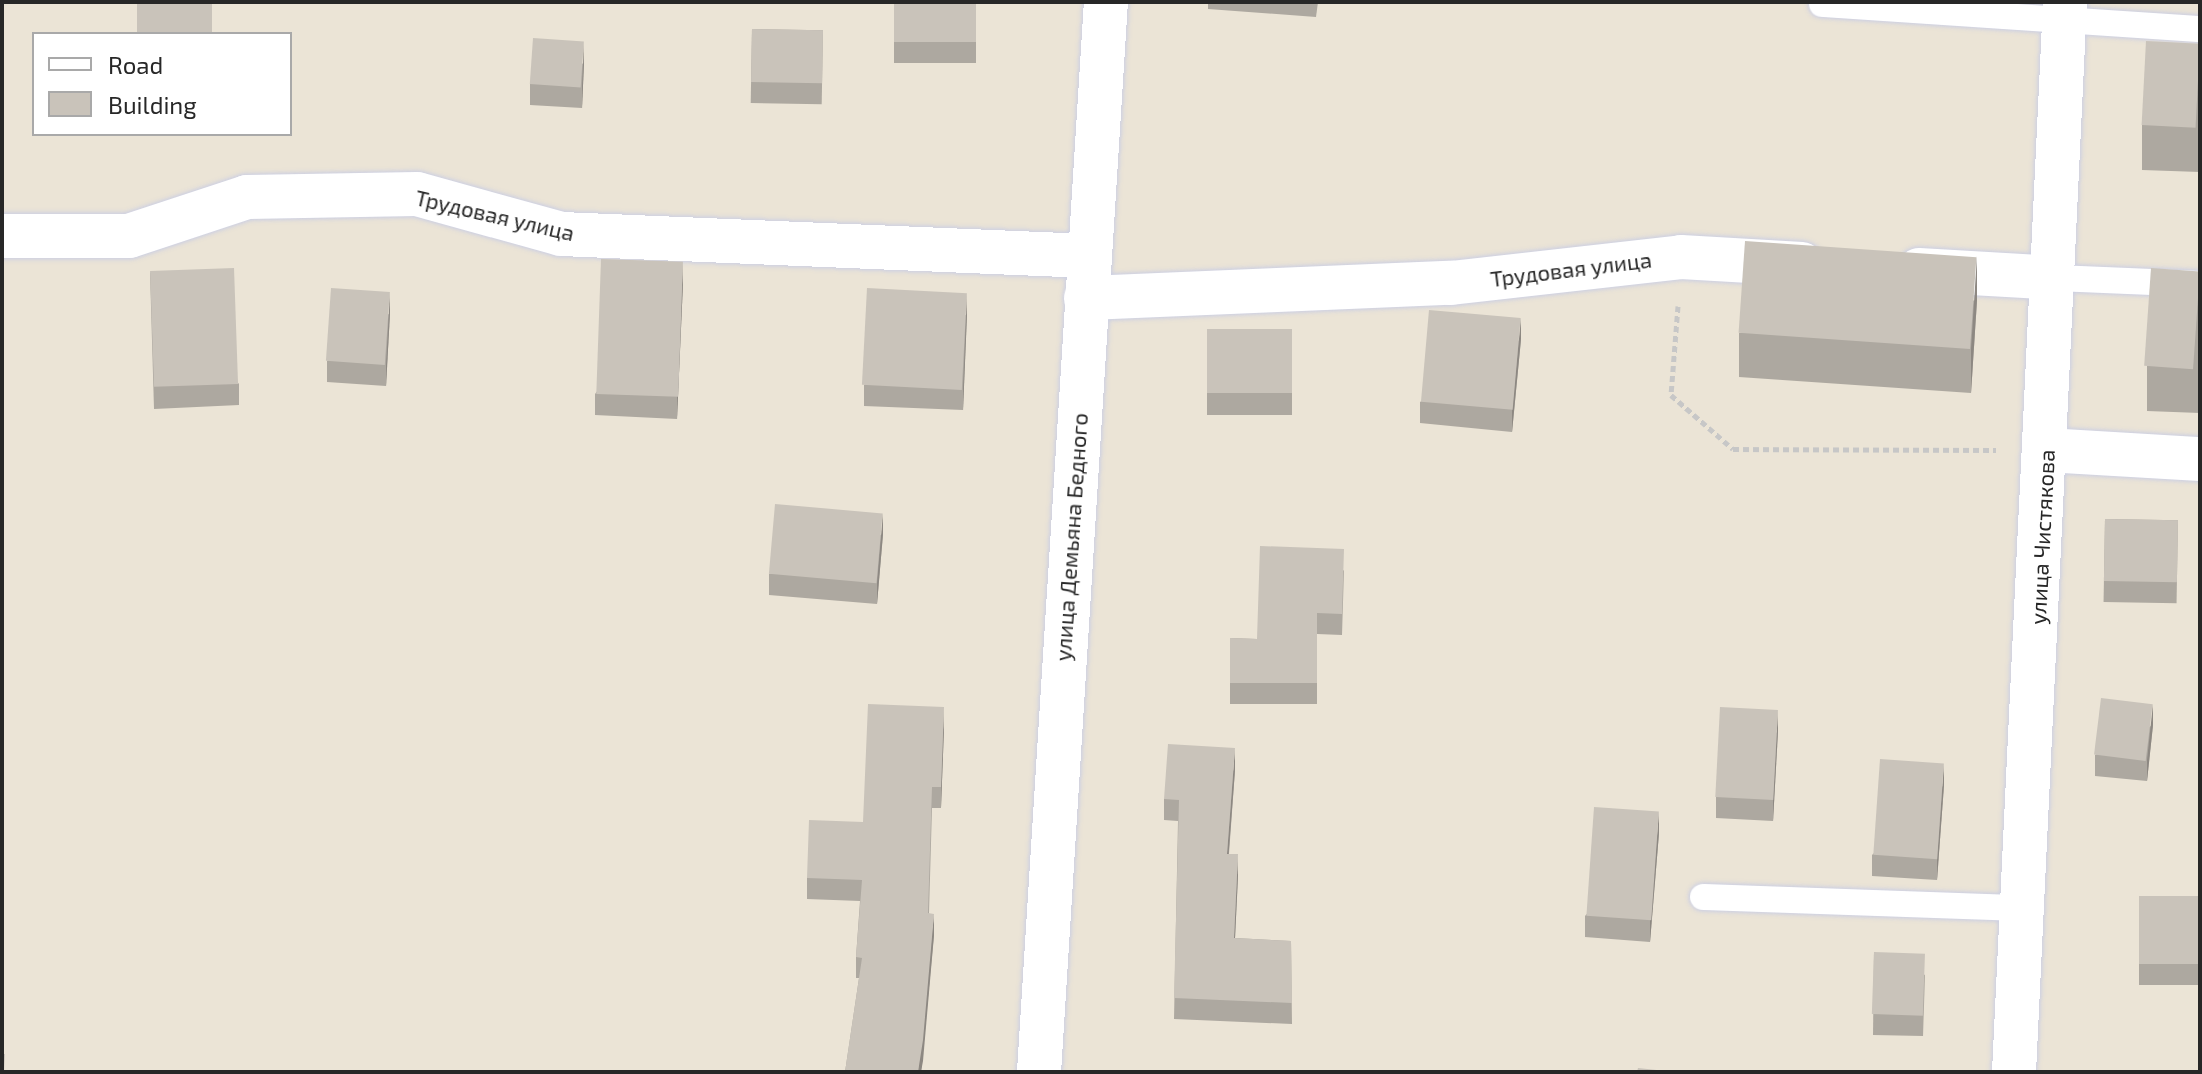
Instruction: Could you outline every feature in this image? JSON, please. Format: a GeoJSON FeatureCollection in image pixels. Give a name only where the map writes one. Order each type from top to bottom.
{"type":"FeatureCollection","features":[{"type":"Feature","properties":{"kind":"street","name":"улица Демьяна Бедного"},"geometry":{"type":"LineString","coordinates":[[1039,1072],[1106,2]]}},
{"type":"Feature","properties":{"kind":"street","name":"улица Чистякова"},"geometry":{"type":"LineString","coordinates":[[2014,1072],[2056,278],[2065,11]]}},
{"type":"Feature","properties":{"kind":"street","name":"Трудовая улица"},"geometry":{"type":"LineString","coordinates":[[2,236],[129,236],[247,197],[417,194],[561,234],[1088,277],[1451,283],[1681,257],[2056,278]]}},
{"type":"Feature","properties":{"kind":"street"},"geometry":{"type":"LineString","coordinates":[[2047,450],[2200,459]]}},
{"type":"Feature","properties":{"kind":"lane"},"geometry":{"type":"LineString","coordinates":[[1822,4],[2065,11],[2200,29]]}},
{"type":"Feature","properties":{"kind":"lane"},"geometry":{"type":"LineString","coordinates":[[2056,278],[2200,284]]}},
{"type":"Feature","properties":{"kind":"lane"},"geometry":{"type":"LineString","coordinates":[[1703,897],[2023,908]]}},
{"type":"Feature","properties":{"kind":"path"},"geometry":{"type":"LineString","coordinates":[[1681,257],[1671,395],[1733,449],[2047,450]]}},
{"type":"Feature","properties":{"kind":"building"},"geometry":{"type":"Polygon","coordinates":[[[137,2],[212,2],[212,32],[137,32],[137,2]]]}},
{"type":"Feature","properties":{"kind":"building"},"geometry":{"type":"Polygon","coordinates":[[[894,2],[976,2],[976,42],[894,42],[894,2]]]}},
{"type":"Feature","properties":{"kind":"building"},"geometry":{"type":"Polygon","coordinates":[[[752,29],[823,30],[822,83],[751,82],[752,29]]]}},
{"type":"Feature","properties":{"kind":"building"},"geometry":{"type":"Polygon","coordinates":[[[533,38],[584,42],[581,87],[530,84],[533,38]]]}},
{"type":"Feature","properties":{"kind":"building"},"geometry":{"type":"Polygon","coordinates":[[[2146,41],[2200,44],[2196,128],[2142,125],[2146,41]]]}},
{"type":"Feature","properties":{"kind":"building"},"geometry":{"type":"Polygon","coordinates":[[[1745,241],[1976,257],[1970,349],[1739,333],[1745,241]]]}},
{"type":"Feature","properties":{"kind":"building"},"geometry":{"type":"Polygon","coordinates":[[[601,259],[683,262],[678,397],[596,394],[601,259]]]}},
{"type":"Feature","properties":{"kind":"building"},"geometry":{"type":"Polygon","coordinates":[[[234,268],[238,384],[154,387],[150,271],[234,268]]]}},
{"type":"Feature","properties":{"kind":"building"},"geometry":{"type":"Polygon","coordinates":[[[2151,268],[2200,271],[2193,369],[2144,366],[2151,268]]]}},
{"type":"Feature","properties":{"kind":"building"},"geometry":{"type":"Polygon","coordinates":[[[331,288],[390,292],[385,365],[326,361],[331,288]]]}},
{"type":"Feature","properties":{"kind":"building"},"geometry":{"type":"Polygon","coordinates":[[[867,288],[967,293],[962,390],[862,385],[867,288]]]}},
{"type":"Feature","properties":{"kind":"building"},"geometry":{"type":"Polygon","coordinates":[[[1429,310],[1521,318],[1513,410],[1421,402],[1429,310]]]}},
{"type":"Feature","properties":{"kind":"building"},"geometry":{"type":"Polygon","coordinates":[[[1207,329],[1292,329],[1292,393],[1207,393],[1207,329]]]}},
{"type":"Feature","properties":{"kind":"building"},"geometry":{"type":"Polygon","coordinates":[[[775,504],[883,513],[876,583],[769,574],[775,504]]]}},
{"type":"Feature","properties":{"kind":"building"},"geometry":{"type":"Polygon","coordinates":[[[2105,519],[2178,520],[2177,582],[2104,581],[2105,519]]]}},
{"type":"Feature","properties":{"kind":"building"},"geometry":{"type":"Polygon","coordinates":[[[1260,546],[1344,549],[1342,614],[1317,613],[1317,683],[1230,683],[1230,638],[1257,639],[1260,546]]]}},
{"type":"Feature","properties":{"kind":"building"},"geometry":{"type":"Polygon","coordinates":[[[2101,698],[2153,704],[2146,761],[2094,755],[2101,698]]]}},
{"type":"Feature","properties":{"kind":"building"},"geometry":{"type":"Polygon","coordinates":[[[868,704],[944,707],[941,787],[932,787],[928,913],[934,914],[918,1072],[845,1072],[862,958],[856,957],[862,880],[807,878],[809,820],[863,822],[868,704]]]}},
{"type":"Feature","properties":{"kind":"building"},"geometry":{"type":"Polygon","coordinates":[[[1720,707],[1778,710],[1773,800],[1715,797],[1720,707]]]}},
{"type":"Feature","properties":{"kind":"building"},"geometry":{"type":"Polygon","coordinates":[[[1168,744],[1235,748],[1227,854],[1238,854],[1234,938],[1291,941],[1292,1003],[1174,998],[1179,800],[1164,799],[1168,744]]]}},
{"type":"Feature","properties":{"kind":"building"},"geometry":{"type":"Polygon","coordinates":[[[1880,759],[1944,763],[1937,859],[1873,855],[1880,759]]]}},
{"type":"Feature","properties":{"kind":"building"},"geometry":{"type":"Polygon","coordinates":[[[1594,807],[1659,812],[1651,920],[1586,916],[1594,807]]]}},
{"type":"Feature","properties":{"kind":"building"},"geometry":{"type":"Polygon","coordinates":[[[2139,896],[2200,896],[2200,964],[2139,964],[2139,896]]]}},
{"type":"Feature","properties":{"kind":"building"},"geometry":{"type":"Polygon","coordinates":[[[1874,952],[1925,954],[1923,1016],[1872,1014],[1874,952]]]}},
{"type":"Feature","properties":{"kind":"building"},"geometry":{"type":"Polygon","coordinates":[[[2,1054],[5,1054],[4,1072],[2,1072],[2,1054]]]}},
{"type":"Feature","properties":{"kind":"building"},"geometry":{"type":"Polygon","coordinates":[[[1638,1068],[1675,1072],[1637,1072],[1638,1068]]]}}]}
